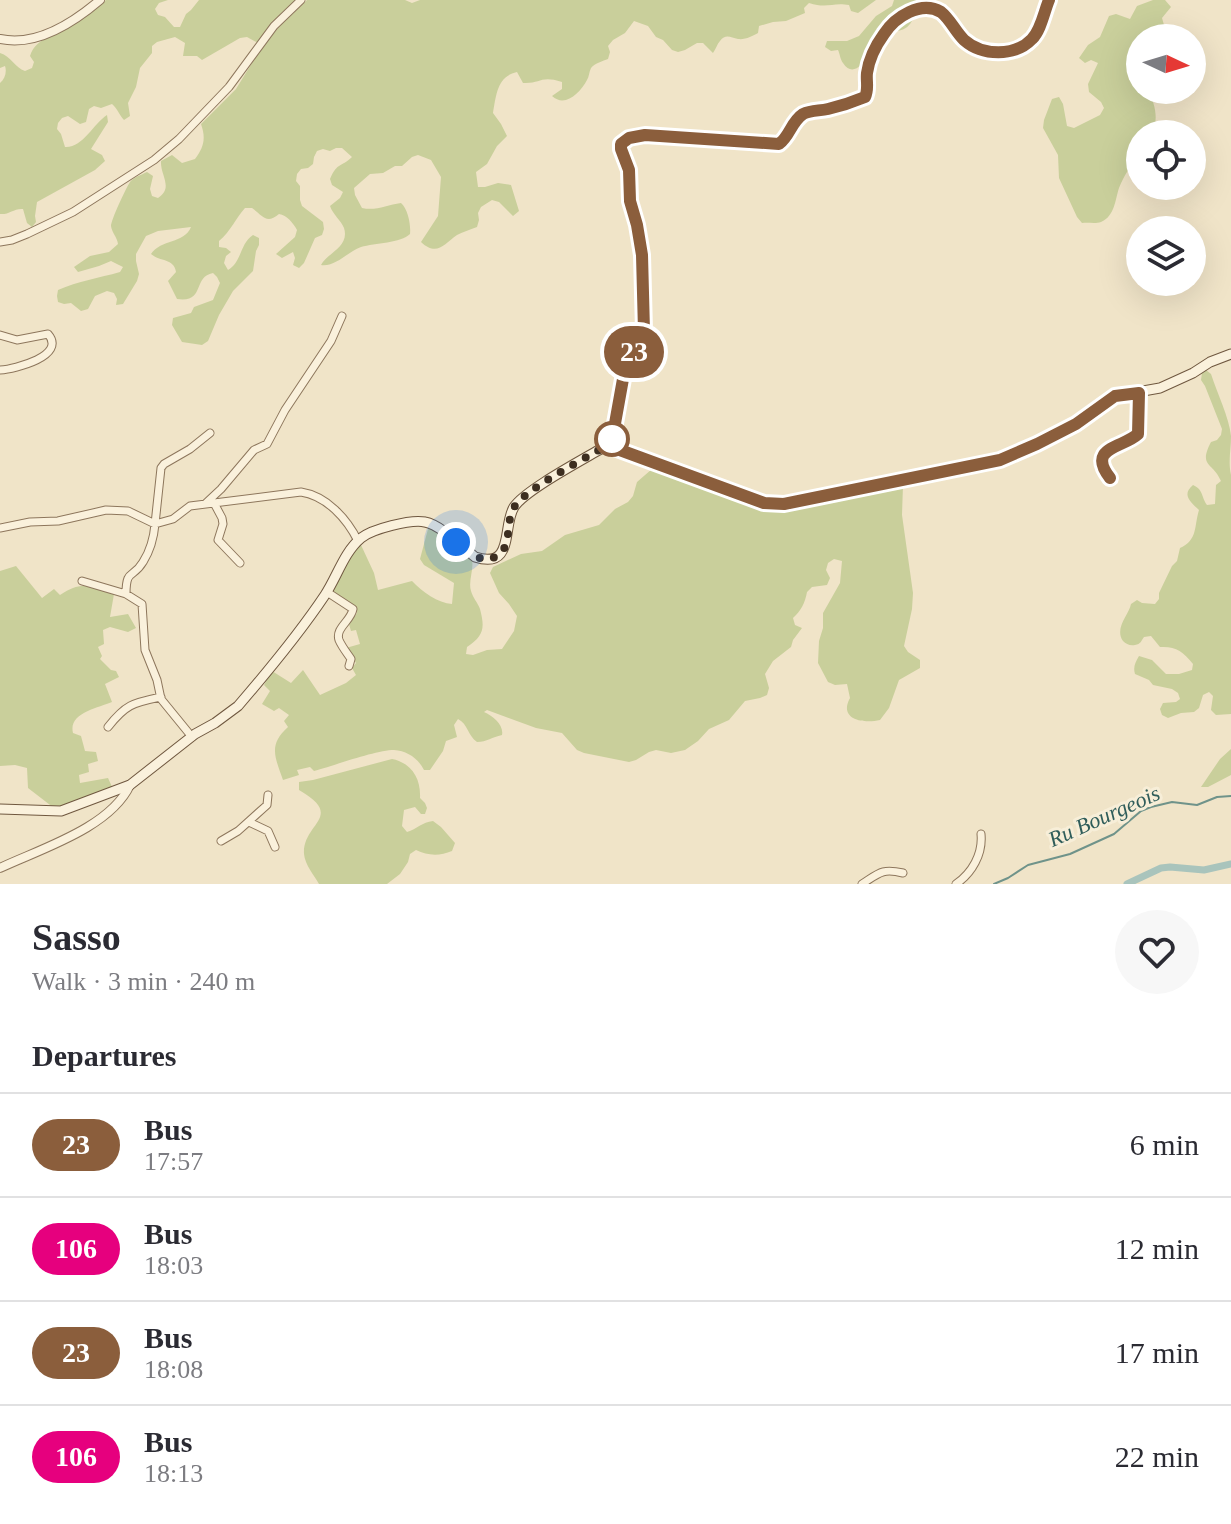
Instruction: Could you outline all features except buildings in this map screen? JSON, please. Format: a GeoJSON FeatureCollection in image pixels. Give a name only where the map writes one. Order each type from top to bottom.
{"type":"FeatureCollection","features":[{"type":"Feature","properties":{"kind":"main road"},"geometry":{"type":"LineString","coordinates":[[0,809],[61,811],[130,785],[238,706],[297,635],[327,592],[348,554],[362,538],[408,522],[425,521],[475,557],[484,559],[498,555],[507,544],[509,520],[514,507],[526,495],[609,446],[764,503],[784,504],[1000,460],[1076,424],[1115,396],[1160,388],[1231,354]]}},
{"type":"Feature","properties":{"kind":"street"},"geometry":{"type":"LineString","coordinates":[[0,39],[22,42],[33,39],[78,18],[100,0]]}},
{"type":"Feature","properties":{"kind":"street"},"geometry":{"type":"LineString","coordinates":[[0,242],[27,234],[73,212],[154,160],[229,87],[274,26],[301,0]]}},
{"type":"Feature","properties":{"kind":"street"},"geometry":{"type":"LineString","coordinates":[[609,446],[623,379],[644,331],[642,255],[630,201],[629,170],[621,149],[624,140],[645,135],[779,144],[799,116],[865,97],[868,92],[867,74],[876,46],[889,26],[906,13],[932,7],[943,14],[969,43],[989,51],[1009,53],[1032,39],[1049,0]]}},
{"type":"Feature","properties":{"kind":"street"},"geometry":{"type":"LineString","coordinates":[[205,504],[254,450],[267,444],[285,410],[331,341],[342,316]]}},
{"type":"Feature","properties":{"kind":"street"},"geometry":{"type":"LineString","coordinates":[[0,335],[17,340],[48,334],[53,342],[41,357],[24,366],[0,370]]}},
{"type":"Feature","properties":{"kind":"street"},"geometry":{"type":"LineString","coordinates":[[1110,478],[1105,471],[1104,455],[1108,449],[1138,434],[1139,393]]}},
{"type":"Feature","properties":{"kind":"street"},"geometry":{"type":"LineString","coordinates":[[126,594],[129,574],[144,561],[154,534],[161,468],[210,433]]}},
{"type":"Feature","properties":{"kind":"street"},"geometry":{"type":"LineString","coordinates":[[0,528],[58,521],[106,510],[128,511],[155,524],[173,519],[190,506],[301,492],[323,501],[362,538]]}},
{"type":"Feature","properties":{"kind":"street"},"geometry":{"type":"LineString","coordinates":[[214,503],[223,524],[218,540],[240,563]]}},
{"type":"Feature","properties":{"kind":"street"},"geometry":{"type":"LineString","coordinates":[[82,581],[126,594],[142,604],[145,650],[161,697],[192,737]]}},
{"type":"Feature","properties":{"kind":"street"},"geometry":{"type":"LineString","coordinates":[[327,592],[353,609],[352,615],[338,632],[340,643],[351,659],[349,666]]}},
{"type":"Feature","properties":{"kind":"street"},"geometry":{"type":"LineString","coordinates":[[108,727],[122,710],[132,704],[161,697]]}},
{"type":"Feature","properties":{"kind":"street"},"geometry":{"type":"LineString","coordinates":[[0,868],[50,848],[83,829],[116,806],[130,785]]}},
{"type":"Feature","properties":{"kind":"street"},"geometry":{"type":"LineString","coordinates":[[221,841],[238,831],[267,805],[268,795]]}},
{"type":"Feature","properties":{"kind":"street"},"geometry":{"type":"LineString","coordinates":[[249,822],[268,831],[275,847]]}},
{"type":"Feature","properties":{"kind":"street"},"geometry":{"type":"LineString","coordinates":[[956,884],[970,874],[982,843],[981,834]]}},
{"type":"Feature","properties":{"kind":"street"},"geometry":{"type":"LineString","coordinates":[[862,884],[879,871],[903,873]]}},
{"type":"Feature","properties":{"kind":"green space"},"geometry":{"type":"Polygon","coordinates":[[[106,0],[168,0],[159,3],[155,9],[174,27],[180,27],[186,14],[199,0],[296,0],[267,29],[258,43],[247,37],[240,38],[202,60],[197,56],[183,56],[185,43],[175,37],[157,42],[140,68],[128,103],[130,116],[124,120],[112,104],[89,109],[86,122],[80,124],[68,116],[58,123],[57,129],[65,147],[83,140],[107,115],[108,122],[91,149],[102,155],[105,161],[95,170],[37,202],[36,222],[32,227],[27,223],[23,209],[0,214],[0,83],[6,71],[5,66],[0,68],[0,53],[25,71],[32,68],[34,62],[30,56],[38,44],[70,27],[106,0]]]}},
{"type":"Feature","properties":{"kind":"green space"},"geometry":{"type":"Polygon","coordinates":[[[307,0],[405,0],[412,3],[420,0],[876,0],[858,13],[851,11],[849,5],[809,3],[804,8],[805,13],[786,21],[759,26],[758,33],[751,36],[741,39],[724,37],[713,53],[703,43],[678,52],[672,50],[648,26],[634,21],[625,33],[608,46],[608,59],[593,66],[580,90],[567,100],[552,96],[562,89],[562,82],[549,79],[523,83],[517,72],[510,74],[501,82],[493,113],[507,136],[487,164],[476,172],[478,187],[498,183],[511,185],[519,211],[513,216],[499,202],[492,200],[481,207],[477,227],[457,235],[436,249],[421,242],[438,216],[441,177],[431,160],[418,155],[402,166],[370,174],[354,188],[362,208],[401,203],[406,209],[410,234],[394,241],[361,247],[332,264],[321,265],[344,240],[343,225],[330,206],[343,192],[332,185],[330,179],[338,167],[352,157],[342,148],[317,151],[313,164],[301,169],[296,181],[300,186],[302,206],[323,222],[322,235],[315,238],[299,268],[293,265],[293,252],[282,258],[276,254],[295,237],[297,230],[292,222],[279,214],[267,219],[252,208],[245,208],[219,241],[219,247],[231,252],[224,263],[228,270],[233,267],[249,238],[253,235],[259,238],[253,271],[233,291],[208,341],[202,345],[182,342],[172,325],[173,318],[191,313],[194,307],[213,300],[220,283],[217,277],[213,273],[207,275],[196,294],[177,299],[168,281],[176,272],[173,264],[151,254],[160,246],[183,236],[191,227],[158,231],[146,236],[136,254],[137,281],[123,304],[116,305],[114,293],[107,291],[95,296],[88,309],[81,311],[71,303],[58,302],[58,290],[120,272],[123,267],[111,261],[78,272],[74,267],[90,256],[109,252],[118,244],[112,223],[132,180],[147,172],[153,176],[150,189],[152,196],[158,198],[166,186],[161,161],[172,155],[182,163],[195,159],[203,142],[201,124],[236,89],[260,50],[307,0]]]}},
{"type":"Feature","properties":{"kind":"green space"},"geometry":{"type":"Polygon","coordinates":[[[894,0],[922,0],[905,29],[881,31],[860,66],[849,69],[838,50],[831,51],[825,47],[827,41],[847,41],[859,36],[876,16],[892,6],[894,0]]]}},
{"type":"Feature","properties":{"kind":"green space"},"geometry":{"type":"Polygon","coordinates":[[[1153,0],[1165,0],[1171,7],[1162,18],[1164,24],[1126,24],[1126,104],[1153,104],[1155,120],[1126,120],[1126,174],[1114,207],[1101,222],[1082,223],[1059,178],[1058,155],[1043,128],[1044,120],[1052,99],[1059,97],[1067,126],[1074,128],[1100,115],[1104,108],[1089,92],[1088,84],[1098,63],[1091,60],[1085,63],[1079,58],[1088,45],[1100,37],[1109,16],[1116,14],[1130,19],[1137,6],[1153,0]]]}},
{"type":"Feature","properties":{"kind":"green space"},"geometry":{"type":"Polygon","coordinates":[[[1206,370],[1211,374],[1231,436],[1231,714],[1216,715],[1211,710],[1213,696],[1209,692],[1203,695],[1199,708],[1194,712],[1168,718],[1162,715],[1160,709],[1163,703],[1180,699],[1178,693],[1153,685],[1135,674],[1136,661],[1139,656],[1152,660],[1166,674],[1192,670],[1193,664],[1178,650],[1160,647],[1151,636],[1144,637],[1137,645],[1127,644],[1120,631],[1131,604],[1137,600],[1155,604],[1159,599],[1180,548],[1193,537],[1199,510],[1188,498],[1189,489],[1193,485],[1197,487],[1207,505],[1215,504],[1216,485],[1221,481],[1208,464],[1206,456],[1211,442],[1217,440],[1222,429],[1201,380],[1206,370]]]}},
{"type":"Feature","properties":{"kind":"green space"},"geometry":{"type":"Polygon","coordinates":[[[652,469],[768,508],[829,498],[865,496],[865,491],[903,485],[902,515],[913,593],[904,646],[920,660],[920,668],[899,680],[889,708],[880,720],[860,721],[850,716],[847,711],[850,698],[847,684],[828,682],[818,663],[823,613],[840,583],[842,561],[834,559],[828,563],[826,570],[830,578],[827,585],[812,587],[793,618],[795,625],[802,628],[791,647],[773,661],[765,674],[769,688],[767,695],[745,701],[729,720],[709,729],[685,750],[671,753],[656,750],[629,762],[584,753],[577,750],[562,733],[536,728],[487,710],[484,712],[497,721],[502,735],[477,742],[458,719],[454,725],[457,737],[446,741],[430,770],[424,770],[408,754],[394,750],[314,771],[310,767],[297,770],[299,775],[283,780],[275,752],[278,740],[288,727],[284,721],[289,715],[279,708],[274,711],[262,704],[270,691],[264,685],[272,671],[291,683],[303,670],[320,695],[356,675],[352,668],[356,663],[346,648],[360,644],[356,630],[351,631],[349,624],[357,613],[331,590],[354,551],[361,545],[378,590],[412,581],[430,596],[452,604],[454,583],[424,565],[420,559],[430,527],[472,560],[470,587],[480,609],[483,626],[477,639],[467,647],[466,654],[502,649],[514,631],[517,616],[499,593],[490,573],[493,567],[521,554],[542,551],[565,535],[599,525],[615,509],[628,502],[637,482],[652,469]]]}},
{"type":"Feature","properties":{"kind":"green space"},"geometry":{"type":"Polygon","coordinates":[[[16,566],[42,598],[54,589],[60,595],[81,586],[114,594],[110,617],[128,614],[136,628],[128,632],[110,627],[103,630],[104,644],[98,647],[102,656],[100,659],[119,677],[105,684],[112,702],[85,712],[73,726],[73,733],[81,736],[85,751],[96,752],[98,761],[88,764],[89,772],[79,775],[80,783],[108,778],[113,789],[59,809],[28,788],[27,768],[0,766],[0,571],[16,566]]]}},
{"type":"Feature","properties":{"kind":"green space"},"geometry":{"type":"Polygon","coordinates":[[[1231,749],[1231,775],[1208,787],[1201,787],[1220,759],[1231,749]]]}},
{"type":"Feature","properties":{"kind":"green space"},"geometry":{"type":"Polygon","coordinates":[[[392,759],[405,764],[414,773],[420,798],[427,808],[425,814],[415,807],[404,810],[402,826],[407,832],[433,821],[455,843],[452,851],[434,855],[416,850],[410,854],[400,874],[387,884],[319,884],[304,854],[305,843],[321,814],[313,799],[299,790],[299,782],[392,759]]]}},
{"type":"Feature","properties":{"kind":"waterway","name":"Ru Bourgeois"},"geometry":{"type":"LineString","coordinates":[[994,884],[1028,865],[1070,854],[1114,834],[1141,811],[1151,807],[1172,802],[1197,805],[1217,797],[1231,796]]}},
{"type":"Feature","properties":{"kind":"waterway"},"geometry":{"type":"LineString","coordinates":[[1127,884],[1161,868],[1204,870],[1231,864]]}},
{"type":"Feature","properties":{"kind":"bus line","name":"23"},"geometry":{"type":"LineString","coordinates":[[1049,0],[1032,39],[1009,53],[989,51],[969,43],[943,14],[932,7],[914,9],[889,26],[876,46],[867,74],[868,92],[865,97],[799,116],[779,144],[645,135],[624,140],[621,149],[629,170],[630,201],[642,255],[644,331],[623,379],[609,446],[764,503],[784,504],[1000,460],[1076,424],[1115,396],[1139,393],[1138,434],[1108,449],[1104,455],[1105,471],[1110,478]]}},
{"type":"Feature","properties":{"kind":"route"},"geometry":{"type":"LineString","coordinates":[[456,542],[480,559],[498,555],[507,544],[509,520],[514,507],[526,495],[609,446],[612,439]]}}]}
